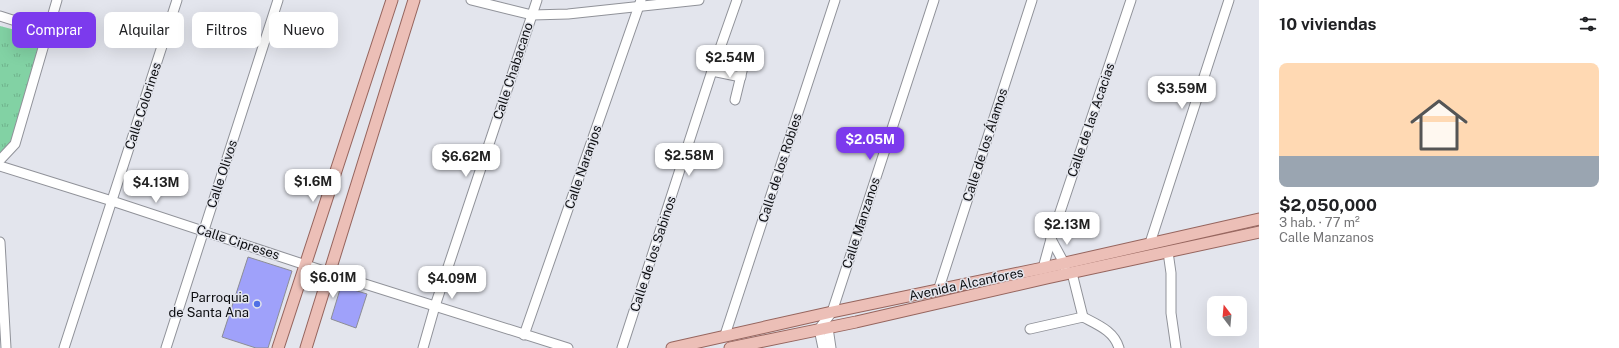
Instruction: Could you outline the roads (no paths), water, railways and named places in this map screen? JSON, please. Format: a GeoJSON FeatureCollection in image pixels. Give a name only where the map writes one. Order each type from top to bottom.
{"type":"FeatureCollection","features":[{"type":"Feature","properties":{"kind":"main road"},"geometry":{"type":"LineString","coordinates":[[278,348],[392,0]]}},
{"type":"Feature","properties":{"kind":"main road"},"geometry":{"type":"LineString","coordinates":[[306,348],[414,0]]}},
{"type":"Feature","properties":{"kind":"main road","name":"Avenida Alcanfores"},"geometry":{"type":"LineString","coordinates":[[672,348],[725,335],[1043,268],[1259,219]]}},
{"type":"Feature","properties":{"kind":"main road","name":"Avenida Alcanfores"},"geometry":{"type":"LineString","coordinates":[[730,348],[756,345],[1259,232]]}},
{"type":"Feature","properties":{"kind":"street"},"geometry":{"type":"LineString","coordinates":[[53,12],[57,0]]}},
{"type":"Feature","properties":{"kind":"street","name":"Calle Colorines"},"geometry":{"type":"LineString","coordinates":[[64,348],[177,0]]}},
{"type":"Feature","properties":{"kind":"street","name":"Calle Olivos"},"geometry":{"type":"LineString","coordinates":[[166,348],[278,0]]}},
{"type":"Feature","properties":{"kind":"street"},"geometry":{"type":"LineString","coordinates":[[371,66],[386,0]]}},
{"type":"Feature","properties":{"kind":"street"},"geometry":{"type":"LineString","coordinates":[[472,0],[532,15],[568,14],[640,3],[699,0]]}},
{"type":"Feature","properties":{"kind":"street","name":"Calle Chabacano"},"geometry":{"type":"LineString","coordinates":[[423,348],[435,306],[537,0]]}},
{"type":"Feature","properties":{"kind":"street","name":"Calle de los Sabinos"},"geometry":{"type":"LineString","coordinates":[[622,348],[712,71],[737,0]]}},
{"type":"Feature","properties":{"kind":"street","name":"Calle de los Robles"},"geometry":{"type":"LineString","coordinates":[[725,335],[835,0]]}},
{"type":"Feature","properties":{"kind":"street","name":"Calle Manzanos"},"geometry":{"type":"LineString","coordinates":[[823,329],[832,312],[934,0]]}},
{"type":"Feature","properties":{"kind":"street","name":"Calle de los Álamos"},"geometry":{"type":"LineString","coordinates":[[938,291],[1032,0]]}},
{"type":"Feature","properties":{"kind":"street","name":"Calle de las Acacias"},"geometry":{"type":"LineString","coordinates":[[1043,268],[1051,239],[1131,0]]}},
{"type":"Feature","properties":{"kind":"street"},"geometry":{"type":"LineString","coordinates":[[1150,243],[1229,0]]}},
{"type":"Feature","properties":{"kind":"street","name":"Calle Naranjos"},"geometry":{"type":"LineString","coordinates":[[524,335],[640,3]]}},
{"type":"Feature","properties":{"kind":"street"},"geometry":{"type":"LineString","coordinates":[[0,16],[12,20]]}},
{"type":"Feature","properties":{"kind":"street"},"geometry":{"type":"LineString","coordinates":[[0,160],[15,144],[42,48]]}},
{"type":"Feature","properties":{"kind":"street"},"geometry":{"type":"LineString","coordinates":[[735,100],[744,63]]}},
{"type":"Feature","properties":{"kind":"street"},"geometry":{"type":"LineString","coordinates":[[712,71],[741,77]]}},
{"type":"Feature","properties":{"kind":"street","name":"Calle Cipreses"},"geometry":{"type":"LineString","coordinates":[[0,166],[112,201],[330,273],[568,348]]}},
{"type":"Feature","properties":{"kind":"street"},"geometry":{"type":"LineString","coordinates":[[1051,239],[1070,274],[1083,317]]}},
{"type":"Feature","properties":{"kind":"street"},"geometry":{"type":"LineString","coordinates":[[0,242],[1,302],[6,348]]}},
{"type":"Feature","properties":{"kind":"street"},"geometry":{"type":"LineString","coordinates":[[1168,252],[1171,273],[1171,313],[1176,348]]}},
{"type":"Feature","properties":{"kind":"street"},"geometry":{"type":"LineString","coordinates":[[1030,329],[1083,317],[1108,331],[1117,342],[1119,348]]}},
{"type":"Feature","properties":{"kind":"street"},"geometry":{"type":"LineString","coordinates":[[823,329],[823,348]]}},
{"type":"Feature","properties":{"kind":"street"},"geometry":{"type":"LineString","coordinates":[[823,329],[831,348]]}},
{"type":"Feature","properties":{"kind":"place","name":"Parroquia de Santa Ana"},"geometry":{"type":"Point","coordinates":[257,304]}}]}
